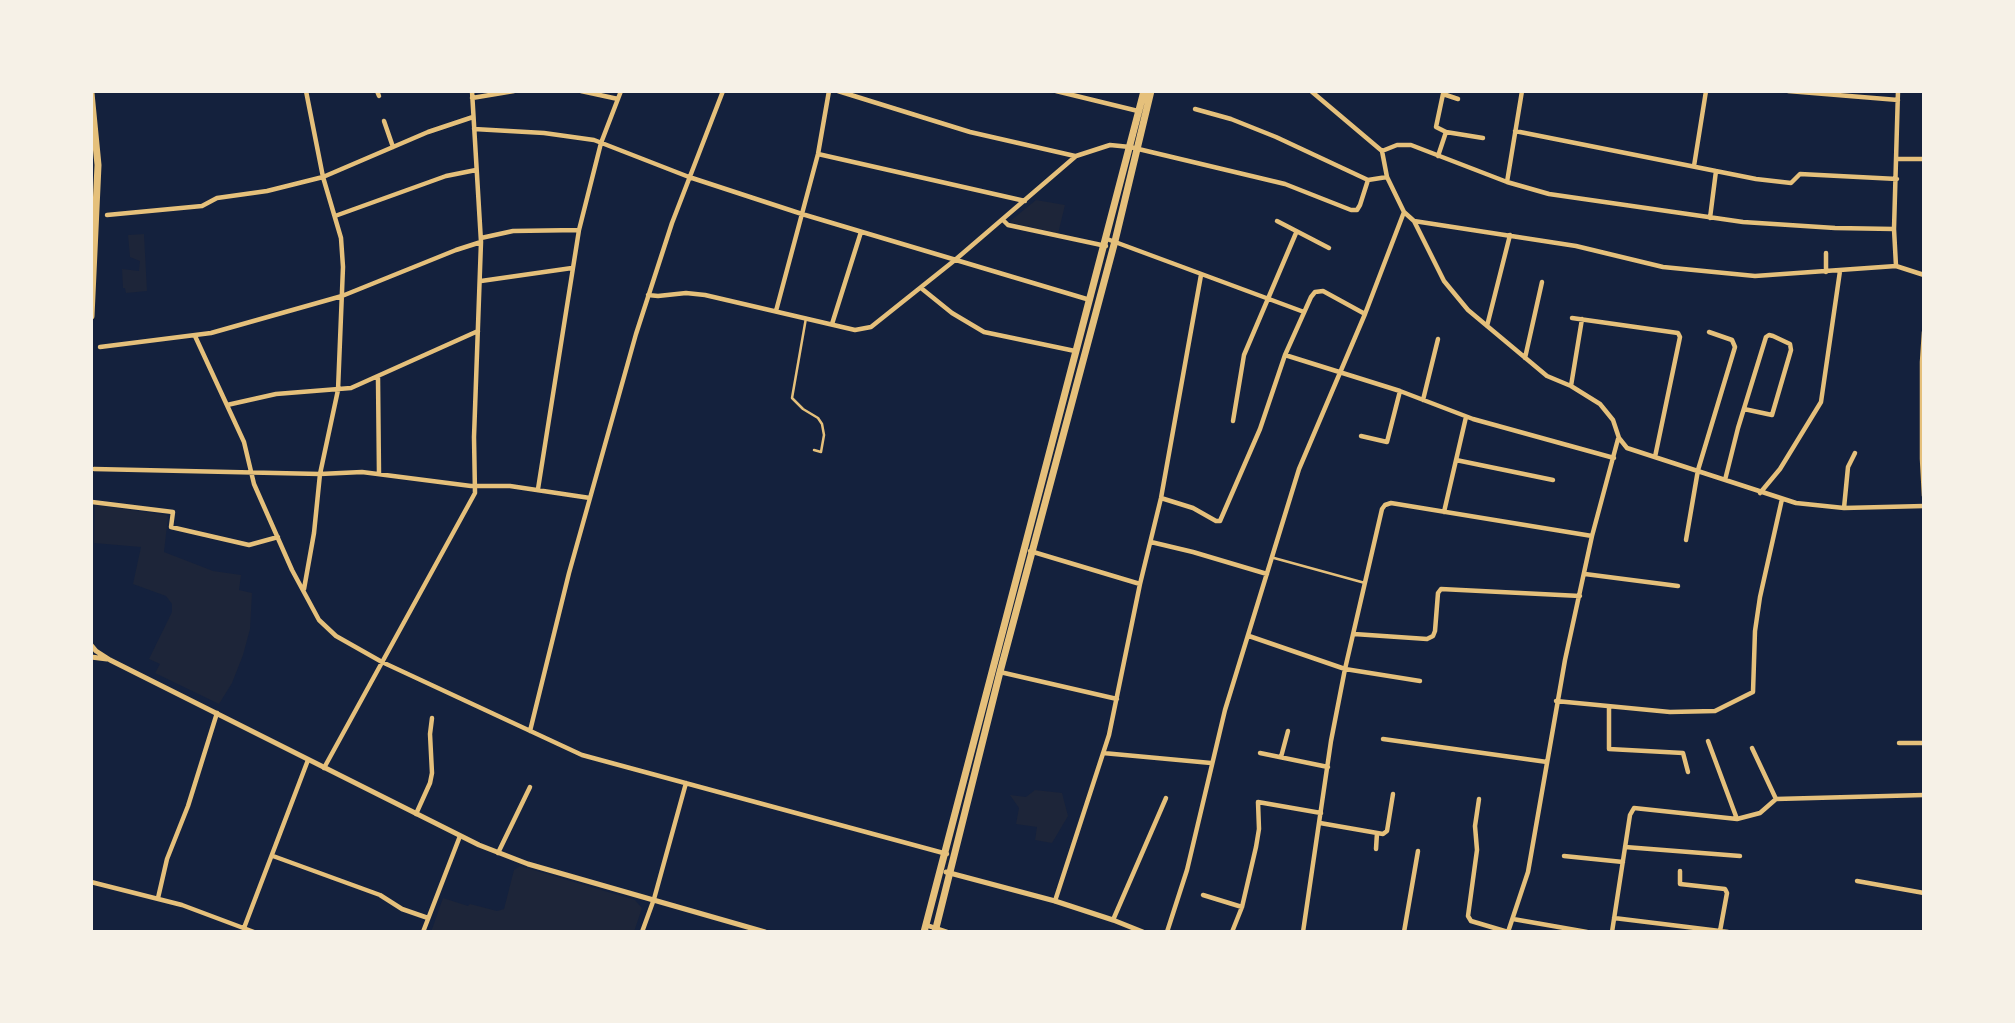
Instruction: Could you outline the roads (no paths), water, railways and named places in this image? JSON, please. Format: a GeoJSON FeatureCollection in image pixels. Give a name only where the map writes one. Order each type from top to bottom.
{"type":"FeatureCollection","features":[{"type":"Feature","properties":{"kind":"highway"},"geometry":{"type":"LineString","coordinates":[[1133,148],[1144,91]]}},
{"type":"Feature","properties":{"kind":"highway"},"geometry":{"type":"LineString","coordinates":[[925,928],[1060,434],[1133,148],[1151,91]]}},
{"type":"Feature","properties":{"kind":"highway"},"geometry":{"type":"LineString","coordinates":[[91,93],[97,133],[98,165],[91,316]]}},
{"type":"Feature","properties":{"kind":"highway"},"geometry":{"type":"LineString","coordinates":[[1060,434],[1077,351],[1110,243]]}},
{"type":"Feature","properties":{"kind":"highway"},"geometry":{"type":"LineString","coordinates":[[935,930],[1029,550]]}},
{"type":"Feature","properties":{"kind":"street"},"geometry":{"type":"LineString","coordinates":[[304,589],[314,533],[320,474],[338,390],[343,254],[323,177],[306,91]]}},
{"type":"Feature","properties":{"kind":"street"},"geometry":{"type":"LineString","coordinates":[[324,768],[473,500],[481,240],[472,91]]}},
{"type":"Feature","properties":{"kind":"street"},"geometry":{"type":"LineString","coordinates":[[472,98],[514,91]]}},
{"type":"Feature","properties":{"kind":"street"},"geometry":{"type":"LineString","coordinates":[[581,91],[618,99]]}},
{"type":"Feature","properties":{"kind":"street"},"geometry":{"type":"LineString","coordinates":[[538,489],[579,230],[601,143],[621,91]]}},
{"type":"Feature","properties":{"kind":"street"},"geometry":{"type":"LineString","coordinates":[[530,732],[569,573],[648,295],[689,177],[723,91]]}},
{"type":"Feature","properties":{"kind":"street"},"geometry":{"type":"LineString","coordinates":[[776,312],[818,155],[829,91]]}},
{"type":"Feature","properties":{"kind":"street"},"geometry":{"type":"LineString","coordinates":[[838,91],[970,132],[1076,156]]}},
{"type":"Feature","properties":{"kind":"street"},"geometry":{"type":"LineString","coordinates":[[1056,91],[1139,111]]}},
{"type":"Feature","properties":{"kind":"street"},"geometry":{"type":"LineString","coordinates":[[1311,91],[1382,151],[1387,177],[1404,212],[1414,221],[1444,281],[1468,310],[1547,376],[1571,386],[1600,404],[1613,420],[1619,438],[1627,448],[1782,499],[1844,508],[1924,506]]}},
{"type":"Feature","properties":{"kind":"street"},"geometry":{"type":"LineString","coordinates":[[1507,182],[1522,91]]}},
{"type":"Feature","properties":{"kind":"street"},"geometry":{"type":"LineString","coordinates":[[1694,166],[1706,91]]}},
{"type":"Feature","properties":{"kind":"street"},"geometry":{"type":"LineString","coordinates":[[1788,91],[1898,100]]}},
{"type":"Feature","properties":{"kind":"street"},"geometry":{"type":"LineString","coordinates":[[1896,266],[1894,229],[1898,91]]}},
{"type":"Feature","properties":{"kind":"street"},"geometry":{"type":"LineString","coordinates":[[1458,99],[1443,94],[1435,125],[1438,130],[1483,138]]}},
{"type":"Feature","properties":{"kind":"street"},"geometry":{"type":"LineString","coordinates":[[1195,109],[1231,118],[1368,180],[1387,177]]}},
{"type":"Feature","properties":{"kind":"street"},"geometry":{"type":"LineString","coordinates":[[107,215],[202,206],[218,198],[267,191],[323,177],[428,132],[473,117]]}},
{"type":"Feature","properties":{"kind":"street"},"geometry":{"type":"LineString","coordinates":[[384,121],[393,147]]}},
{"type":"Feature","properties":{"kind":"street"},"geometry":{"type":"LineString","coordinates":[[474,129],[544,133],[601,143],[689,177],[802,214],[1091,300]]}},
{"type":"Feature","properties":{"kind":"street"},"geometry":{"type":"LineString","coordinates":[[1515,131],[1756,179],[1791,183],[1800,174],[1896,179]]}},
{"type":"Feature","properties":{"kind":"street"},"geometry":{"type":"LineString","coordinates":[[1438,156],[1446,132]]}},
{"type":"Feature","properties":{"kind":"street"},"geometry":{"type":"LineString","coordinates":[[648,295],[705,295],[855,330],[872,327],[1003,220],[1076,156],[1110,145],[1285,184],[1357,210],[1368,180]]}},
{"type":"Feature","properties":{"kind":"street"},"geometry":{"type":"LineString","coordinates":[[1382,151],[1397,145],[1411,145],[1507,182],[1549,194],[1710,218],[1779,225],[1894,229]]}},
{"type":"Feature","properties":{"kind":"street"},"geometry":{"type":"LineString","coordinates":[[818,155],[1025,201]]}},
{"type":"Feature","properties":{"kind":"street"},"geometry":{"type":"LineString","coordinates":[[1898,159],[1924,159]]}},
{"type":"Feature","properties":{"kind":"street"},"geometry":{"type":"LineString","coordinates":[[335,216],[446,176],[476,170]]}},
{"type":"Feature","properties":{"kind":"street"},"geometry":{"type":"LineString","coordinates":[[1710,218],[1716,171]]}},
{"type":"Feature","properties":{"kind":"street"},"geometry":{"type":"LineString","coordinates":[[1167,932],[1187,870],[1225,710],[1299,469],[1365,314],[1404,212]]}},
{"type":"Feature","properties":{"kind":"street"},"geometry":{"type":"LineString","coordinates":[[1003,220],[1008,225],[1110,243],[1304,312]]}},
{"type":"Feature","properties":{"kind":"street"},"geometry":{"type":"LineString","coordinates":[[1277,221],[1329,248]]}},
{"type":"Feature","properties":{"kind":"street"},"geometry":{"type":"LineString","coordinates":[[1414,221],[1576,246],[1663,267],[1755,276],[1896,266],[1924,275]]}},
{"type":"Feature","properties":{"kind":"street"},"geometry":{"type":"LineString","coordinates":[[100,347],[195,336],[342,296],[481,240],[513,231],[579,230]]}},
{"type":"Feature","properties":{"kind":"street"},"geometry":{"type":"LineString","coordinates":[[832,324],[861,232]]}},
{"type":"Feature","properties":{"kind":"street"},"geometry":{"type":"LineString","coordinates":[[1233,421],[1244,355],[1296,233]]}},
{"type":"Feature","properties":{"kind":"street"},"geometry":{"type":"LineString","coordinates":[[1487,326],[1510,234]]}},
{"type":"Feature","properties":{"kind":"street"},"geometry":{"type":"LineString","coordinates":[[1826,253],[1826,272]]}},
{"type":"Feature","properties":{"kind":"street"},"geometry":{"type":"LineString","coordinates":[[481,281],[572,268]]}},
{"type":"Feature","properties":{"kind":"street"},"geometry":{"type":"LineString","coordinates":[[1760,493],[1780,469],[1821,402],[1840,271]]}},
{"type":"Feature","properties":{"kind":"street"},"geometry":{"type":"LineString","coordinates":[[1055,901],[1103,753],[1117,699],[1140,584],[1161,498],[1201,275]]}},
{"type":"Feature","properties":{"kind":"street"},"geometry":{"type":"LineString","coordinates":[[1525,358],[1542,282]]}},
{"type":"Feature","properties":{"kind":"street"},"geometry":{"type":"LineString","coordinates":[[921,288],[952,313],[984,332],[1077,351]]}},
{"type":"Feature","properties":{"kind":"street"},"geometry":{"type":"LineString","coordinates":[[1161,498],[1194,508],[1216,521],[1223,518],[1260,429],[1285,355],[1315,292],[1323,291],[1365,314]]}},
{"type":"Feature","properties":{"kind":"street"},"geometry":{"type":"LineString","coordinates":[[806,318],[792,398],[822,424],[824,435],[821,452],[814,450]]}},
{"type":"Feature","properties":{"kind":"street"},"geometry":{"type":"LineString","coordinates":[[1572,318],[1678,333],[1680,337],[1655,457]]}},
{"type":"Feature","properties":{"kind":"street"},"geometry":{"type":"LineString","coordinates":[[1571,386],[1582,319]]}},
{"type":"Feature","properties":{"kind":"street"},"geometry":{"type":"LineString","coordinates":[[227,405],[286,392],[351,388],[478,331]]}},
{"type":"Feature","properties":{"kind":"street"},"geometry":{"type":"LineString","coordinates":[[1686,540],[1698,470],[1735,347],[1732,340],[1709,332]]}},
{"type":"Feature","properties":{"kind":"street"},"geometry":{"type":"LineString","coordinates":[[1924,332],[1924,496]]}},
{"type":"Feature","properties":{"kind":"street"},"geometry":{"type":"LineString","coordinates":[[195,336],[244,442],[254,484],[292,570],[313,610],[326,628],[382,662],[582,755],[955,856]]}},
{"type":"Feature","properties":{"kind":"street"},"geometry":{"type":"LineString","coordinates":[[1725,480],[1744,409],[1766,337],[1773,336],[1790,344],[1791,350],[1772,415],[1744,409]]}},
{"type":"Feature","properties":{"kind":"street"},"geometry":{"type":"LineString","coordinates":[[1423,400],[1438,339]]}},
{"type":"Feature","properties":{"kind":"street"},"geometry":{"type":"LineString","coordinates":[[1285,355],[1400,391],[1466,417],[1614,458]]}},
{"type":"Feature","properties":{"kind":"street"},"geometry":{"type":"LineString","coordinates":[[378,378],[379,474]]}},
{"type":"Feature","properties":{"kind":"street"},"geometry":{"type":"LineString","coordinates":[[1360,436],[1387,442],[1400,391]]}},
{"type":"Feature","properties":{"kind":"street"},"geometry":{"type":"LineString","coordinates":[[1444,512],[1466,417]]}},
{"type":"Feature","properties":{"kind":"street"},"geometry":{"type":"LineString","coordinates":[[1479,799],[1468,916],[1471,921],[1508,932],[1534,845],[1556,701],[1592,536],[1619,438]]}},
{"type":"Feature","properties":{"kind":"street"},"geometry":{"type":"LineString","coordinates":[[1614,458],[1627,448]]}},
{"type":"Feature","properties":{"kind":"street"},"geometry":{"type":"LineString","coordinates":[[1844,508],[1848,467],[1855,453]]}},
{"type":"Feature","properties":{"kind":"street"},"geometry":{"type":"LineString","coordinates":[[1456,460],[1553,480]]}},
{"type":"Feature","properties":{"kind":"street"},"geometry":{"type":"LineString","coordinates":[[94,468],[320,474],[362,472],[538,489],[590,498]]}},
{"type":"Feature","properties":{"kind":"street"},"geometry":{"type":"LineString","coordinates":[[1556,701],[1670,712],[1715,711],[1753,691],[1755,631],[1760,597],[1782,499]]}},
{"type":"Feature","properties":{"kind":"street"},"geometry":{"type":"LineString","coordinates":[[92,502],[173,512],[171,527],[249,545],[278,537]]}},
{"type":"Feature","properties":{"kind":"street"},"geometry":{"type":"LineString","coordinates":[[1303,932],[1345,669],[1382,509],[1391,503],[1592,536]]}},
{"type":"Feature","properties":{"kind":"street"},"geometry":{"type":"LineString","coordinates":[[1151,542],[1266,574]]}},
{"type":"Feature","properties":{"kind":"street"},"geometry":{"type":"LineString","coordinates":[[1029,550],[1140,584]]}},
{"type":"Feature","properties":{"kind":"street"},"geometry":{"type":"LineString","coordinates":[[1272,558],[1365,583]]}},
{"type":"Feature","properties":{"kind":"street"},"geometry":{"type":"LineString","coordinates":[[1585,574],[1678,586]]}},
{"type":"Feature","properties":{"kind":"street"},"geometry":{"type":"LineString","coordinates":[[1354,634],[1427,639],[1433,636],[1437,593],[1441,589],[1580,596]]}},
{"type":"Feature","properties":{"kind":"street"},"geometry":{"type":"LineString","coordinates":[[1249,636],[1345,669],[1420,681]]}},
{"type":"Feature","properties":{"kind":"street"},"geometry":{"type":"LineString","coordinates":[[91,645],[110,660],[498,853],[765,932]]}},
{"type":"Feature","properties":{"kind":"street"},"geometry":{"type":"LineString","coordinates":[[91,657],[110,660]]}},
{"type":"Feature","properties":{"kind":"street"},"geometry":{"type":"LineString","coordinates":[[1000,672],[1117,699]]}},
{"type":"Feature","properties":{"kind":"street"},"geometry":{"type":"LineString","coordinates":[[1609,707],[1609,749],[1683,753],[1688,772]]}},
{"type":"Feature","properties":{"kind":"street"},"geometry":{"type":"LineString","coordinates":[[158,898],[170,850],[188,806],[218,713]]}},
{"type":"Feature","properties":{"kind":"street"},"geometry":{"type":"LineString","coordinates":[[416,814],[432,773],[432,718]]}},
{"type":"Feature","properties":{"kind":"street"},"geometry":{"type":"LineString","coordinates":[[1281,757],[1288,731]]}},
{"type":"Feature","properties":{"kind":"street"},"geometry":{"type":"LineString","coordinates":[[1383,738],[1547,762]]}},
{"type":"Feature","properties":{"kind":"street"},"geometry":{"type":"LineString","coordinates":[[1708,741],[1737,819]]}},
{"type":"Feature","properties":{"kind":"street"},"geometry":{"type":"LineString","coordinates":[[1899,743],[1924,743]]}},
{"type":"Feature","properties":{"kind":"street"},"geometry":{"type":"LineString","coordinates":[[1752,748],[1776,799]]}},
{"type":"Feature","properties":{"kind":"street"},"geometry":{"type":"LineString","coordinates":[[1103,753],[1211,763]]}},
{"type":"Feature","properties":{"kind":"street"},"geometry":{"type":"LineString","coordinates":[[1260,753],[1328,767]]}},
{"type":"Feature","properties":{"kind":"street"},"geometry":{"type":"LineString","coordinates":[[244,928],[308,760]]}},
{"type":"Feature","properties":{"kind":"street"},"geometry":{"type":"LineString","coordinates":[[642,932],[654,899],[686,783]]}},
{"type":"Feature","properties":{"kind":"street"},"geometry":{"type":"LineString","coordinates":[[498,853],[530,787]]}},
{"type":"Feature","properties":{"kind":"street"},"geometry":{"type":"LineString","coordinates":[[1320,823],[1383,834],[1387,831],[1393,794]]}},
{"type":"Feature","properties":{"kind":"street"},"geometry":{"type":"LineString","coordinates":[[1612,932],[1629,815],[1634,808],[1737,819],[1760,813],[1776,799],[1924,795]]}},
{"type":"Feature","properties":{"kind":"street"},"geometry":{"type":"LineString","coordinates":[[1114,920],[1166,798]]}},
{"type":"Feature","properties":{"kind":"street"},"geometry":{"type":"LineString","coordinates":[[1232,932],[1242,907],[1259,828],[1258,802],[1321,813]]}},
{"type":"Feature","properties":{"kind":"street"},"geometry":{"type":"LineString","coordinates":[[1376,849],[1377,833]]}},
{"type":"Feature","properties":{"kind":"street"},"geometry":{"type":"LineString","coordinates":[[423,932],[460,836]]}},
{"type":"Feature","properties":{"kind":"street"},"geometry":{"type":"LineString","coordinates":[[1625,846],[1740,856]]}},
{"type":"Feature","properties":{"kind":"street"},"geometry":{"type":"LineString","coordinates":[[1404,932],[1418,851]]}},
{"type":"Feature","properties":{"kind":"street"},"geometry":{"type":"LineString","coordinates":[[273,856],[380,895],[402,909],[428,918]]}},
{"type":"Feature","properties":{"kind":"street"},"geometry":{"type":"LineString","coordinates":[[1564,856],[1623,862]]}},
{"type":"Feature","properties":{"kind":"street"},"geometry":{"type":"LineString","coordinates":[[940,870],[1055,901],[1143,932]]}},
{"type":"Feature","properties":{"kind":"street"},"geometry":{"type":"LineString","coordinates":[[1680,871],[1680,884],[1725,889],[1727,893],[1720,931]]}},
{"type":"Feature","properties":{"kind":"street"},"geometry":{"type":"LineString","coordinates":[[91,881],[158,898],[254,932]]}},
{"type":"Feature","properties":{"kind":"street"},"geometry":{"type":"LineString","coordinates":[[1857,881],[1924,893]]}},
{"type":"Feature","properties":{"kind":"street"},"geometry":{"type":"LineString","coordinates":[[1203,895],[1242,907]]}},
{"type":"Feature","properties":{"kind":"street"},"geometry":{"type":"LineString","coordinates":[[1614,918],[1728,932]]}},
{"type":"Feature","properties":{"kind":"street"},"geometry":{"type":"LineString","coordinates":[[1513,919],[1587,932]]}},
{"type":"Feature","properties":{"kind":"street"},"geometry":{"type":"LineString","coordinates":[[925,928],[947,932]]}}]}
